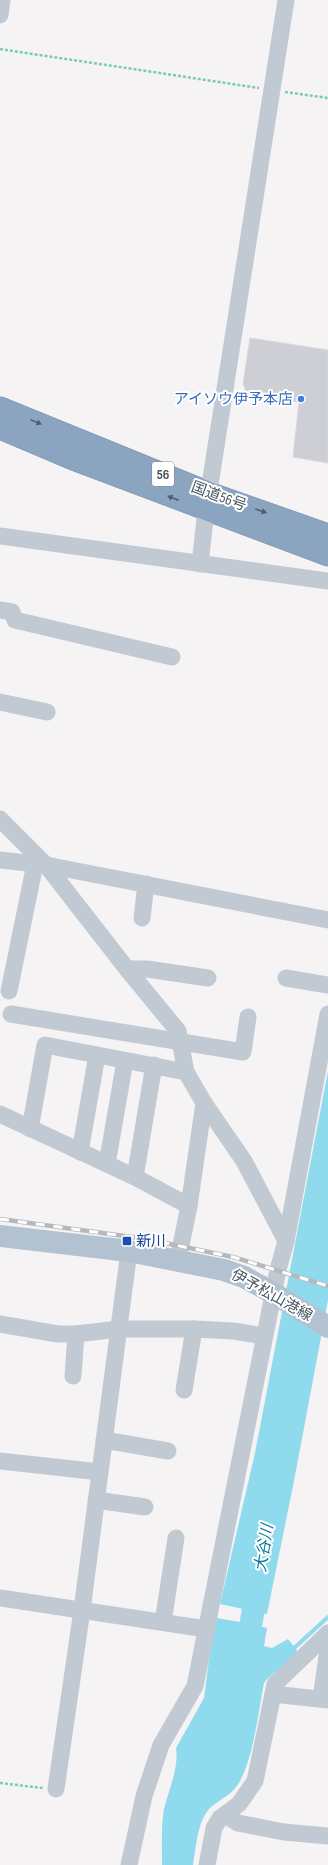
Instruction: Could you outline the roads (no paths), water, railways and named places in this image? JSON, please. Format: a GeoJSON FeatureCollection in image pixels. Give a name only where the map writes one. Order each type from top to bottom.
{"type":"FeatureCollection","features":[{"type":"Feature","properties":{"kind":"highway","name":"国道56号"},"geometry":{"type":"LineString","coordinates":[[0,408],[328,555]]}},
{"type":"Feature","properties":{"kind":"highway","name":"国道56号"},"geometry":{"type":"LineString","coordinates":[[0,428],[73,459],[208,502],[328,535]]}},
{"type":"Feature","properties":{"kind":"main road","name":"伊予松山港線"},"geometry":{"type":"LineString","coordinates":[[0,1236],[129,1251],[224,1270],[244,1277],[275,1294],[328,1327]]}},
{"type":"Feature","properties":{"kind":"street"},"geometry":{"type":"LineString","coordinates":[[0,15],[2,0]]}},
{"type":"Feature","properties":{"kind":"street"},"geometry":{"type":"LineString","coordinates":[[200,564],[208,502],[286,0]]}},
{"type":"Feature","properties":{"kind":"street"},"geometry":{"type":"LineString","coordinates":[[0,536],[328,581]]}},
{"type":"Feature","properties":{"kind":"street"},"geometry":{"type":"LineString","coordinates":[[0,610],[12,612],[15,620],[172,656]]}},
{"type":"Feature","properties":{"kind":"street"},"geometry":{"type":"LineString","coordinates":[[0,702],[47,712]]}},
{"type":"Feature","properties":{"kind":"street"},"geometry":{"type":"LineString","coordinates":[[0,819],[41,864],[178,1031],[186,1072],[204,1103],[244,1161],[286,1241]]}},
{"type":"Feature","properties":{"kind":"street"},"geometry":{"type":"LineString","coordinates":[[0,860],[41,864],[328,920]]}},
{"type":"Feature","properties":{"kind":"street"},"geometry":{"type":"LineString","coordinates":[[9,991],[41,864]]}},
{"type":"Feature","properties":{"kind":"street"},"geometry":{"type":"LineString","coordinates":[[142,918],[146,884]]}},
{"type":"Feature","properties":{"kind":"street"},"geometry":{"type":"LineString","coordinates":[[127,969],[147,969],[208,978]]}},
{"type":"Feature","properties":{"kind":"street"},"geometry":{"type":"LineString","coordinates":[[286,978],[328,985]]}},
{"type":"Feature","properties":{"kind":"street"},"geometry":{"type":"LineString","coordinates":[[11,1014],[243,1052],[248,1017]]}},
{"type":"Feature","properties":{"kind":"street"},"geometry":{"type":"LineString","coordinates":[[128,1865],[144,1796],[161,1745],[195,1686],[264,1336],[275,1294],[286,1241],[328,1014]]}},
{"type":"Feature","properties":{"kind":"street"},"geometry":{"type":"LineString","coordinates":[[30,1129],[45,1045],[186,1072]]}},
{"type":"Feature","properties":{"kind":"street"},"geometry":{"type":"LineString","coordinates":[[80,1152],[97,1055]]}},
{"type":"Feature","properties":{"kind":"street"},"geometry":{"type":"LineString","coordinates":[[107,1164],[125,1061]]}},
{"type":"Feature","properties":{"kind":"street"},"geometry":{"type":"LineString","coordinates":[[135,1177],[154,1065]]}},
{"type":"Feature","properties":{"kind":"street"},"geometry":{"type":"LineString","coordinates":[[178,1260],[189,1206],[204,1103]]}},
{"type":"Feature","properties":{"kind":"street"},"geometry":{"type":"LineString","coordinates":[[0,1114],[135,1177],[189,1206]]}},
{"type":"Feature","properties":{"kind":"street"},"geometry":{"type":"LineString","coordinates":[[56,1789],[82,1610],[129,1251]]}},
{"type":"Feature","properties":{"kind":"street"},"geometry":{"type":"LineString","coordinates":[[0,1324],[46,1333],[76,1334],[119,1329],[194,1330],[233,1332],[264,1336]]}},
{"type":"Feature","properties":{"kind":"street"},"geometry":{"type":"LineString","coordinates":[[184,1390],[194,1330]]}},
{"type":"Feature","properties":{"kind":"street"},"geometry":{"type":"LineString","coordinates":[[73,1376],[76,1334]]}},
{"type":"Feature","properties":{"kind":"street"},"geometry":{"type":"LineString","coordinates":[[104,1440],[168,1451]]}},
{"type":"Feature","properties":{"kind":"street"},"geometry":{"type":"LineString","coordinates":[[0,1461],[100,1472]]}},
{"type":"Feature","properties":{"kind":"street"},"geometry":{"type":"LineString","coordinates":[[96,1500],[145,1507]]}},
{"type":"Feature","properties":{"kind":"street"},"geometry":{"type":"LineString","coordinates":[[163,1622],[176,1538]]}},
{"type":"Feature","properties":{"kind":"street"},"geometry":{"type":"LineString","coordinates":[[0,1598],[206,1629]]}},
{"type":"Feature","properties":{"kind":"street"},"geometry":{"type":"LineString","coordinates":[[208,1865],[214,1828],[220,1818],[239,1804],[255,1781],[275,1684],[328,1634]]}},
{"type":"Feature","properties":{"kind":"street"},"geometry":{"type":"LineString","coordinates":[[273,1694],[325,1700],[328,1649]]}},
{"type":"Feature","properties":{"kind":"street"},"geometry":{"type":"LineString","coordinates":[[225,1815],[238,1823],[284,1832],[328,1836]]}},
{"type":"Feature","properties":{"kind":"water"},"geometry":{"type":"Polygon","coordinates":[[[328,1071],[328,1300],[267,1614],[220,1604],[255,1453],[328,1071]]]}},
{"type":"Feature","properties":{"kind":"water"},"geometry":{"type":"Polygon","coordinates":[[[217,1618],[240,1622],[240,1625],[243,1625],[244,1623],[267,1628],[264,1646],[272,1648],[288,1639],[297,1650],[295,1655],[287,1664],[272,1674],[264,1683],[252,1746],[245,1771],[234,1790],[209,1809],[205,1815],[199,1828],[193,1865],[162,1865],[163,1816],[175,1771],[177,1756],[176,1748],[204,1698],[211,1644],[217,1618]]]}},
{"type":"Feature","properties":{"kind":"waterway","name":"大谷川"},"geometry":{"type":"LineString","coordinates":[[246,1654],[258,1581]]}},
{"type":"Feature","properties":{"kind":"waterway"},"geometry":{"type":"LineString","coordinates":[[292,1650],[328,1617]]}},
{"type":"Feature","properties":{"kind":"railway"},"geometry":{"type":"LineString","coordinates":[[0,1219],[146,1239],[233,1257],[328,1286]]}},
{"type":"Feature","properties":{"kind":"place","name":"アイソウ伊予本店"},"geometry":{"type":"Point","coordinates":[301,399]}},
{"type":"Feature","properties":{"kind":"place","name":"新川"},"geometry":{"type":"Point","coordinates":[127,1241]}}]}
